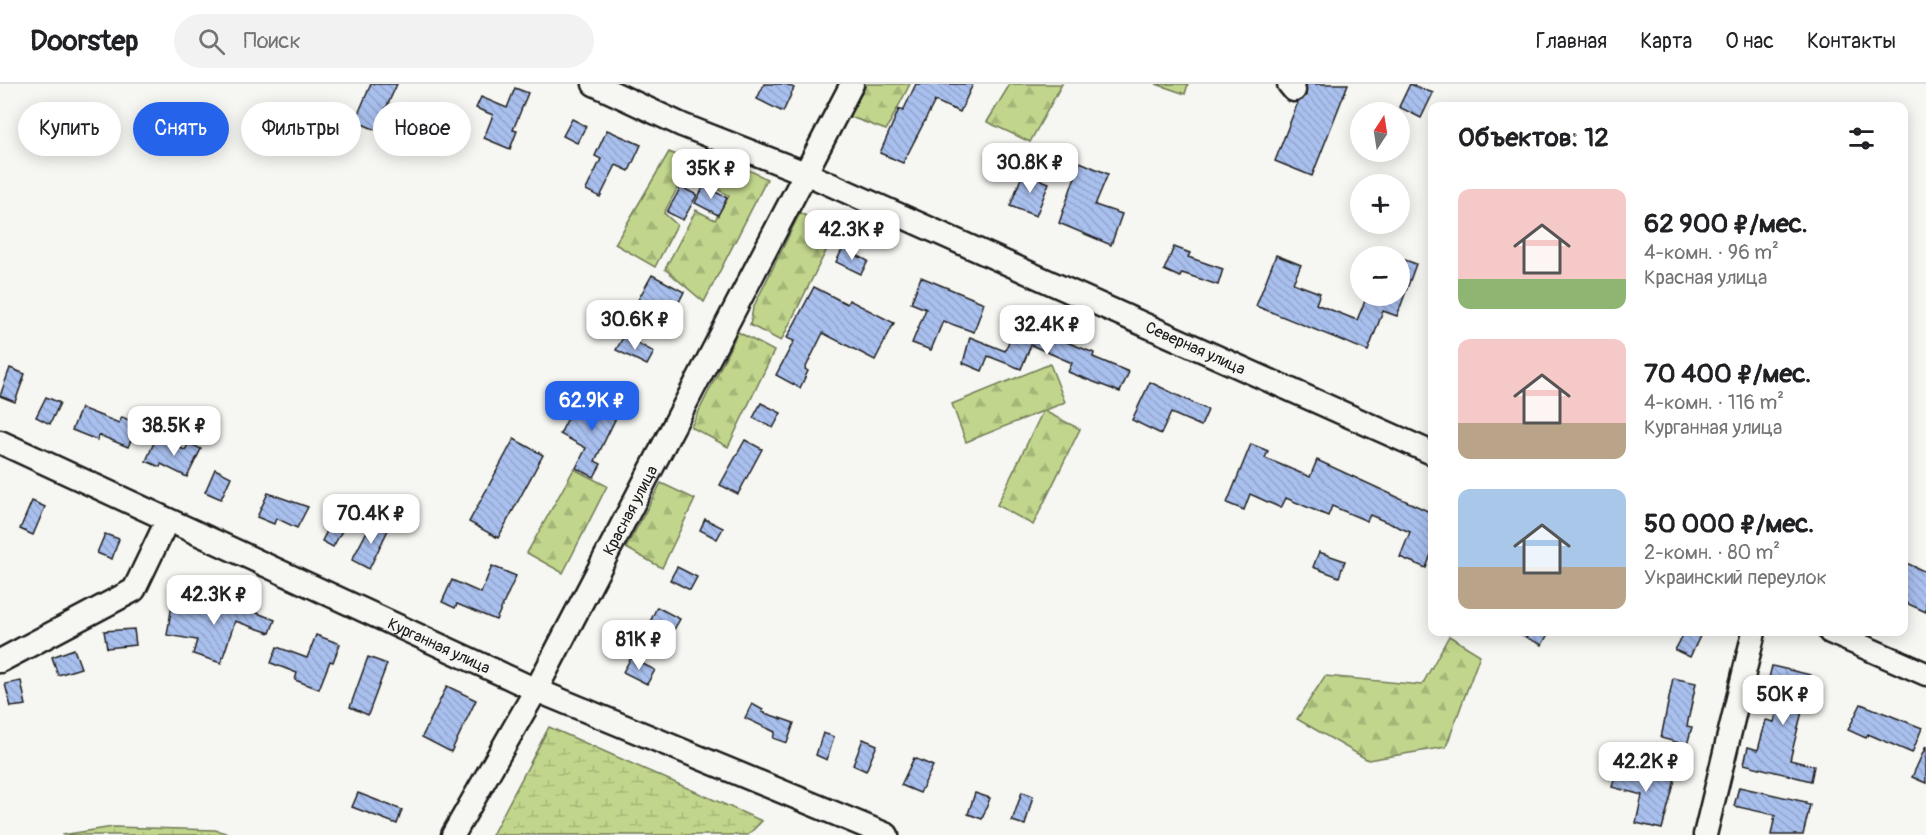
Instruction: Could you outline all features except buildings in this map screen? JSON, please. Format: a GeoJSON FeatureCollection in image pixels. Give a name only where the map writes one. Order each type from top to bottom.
{"type":"FeatureCollection","features":[{"type":"Feature","properties":{"kind":"street","name":"Северная улица"},"geometry":{"type":"LineString","coordinates":[[594,84],[682,125],[805,173],[1428,451]]}},
{"type":"Feature","properties":{"kind":"street","name":"Красная улица"},"geometry":{"type":"LineString","coordinates":[[453,835],[536,690],[852,84]]}},
{"type":"Feature","properties":{"kind":"street","name":"Курганная улица"},"geometry":{"type":"LineString","coordinates":[[0,442],[536,690],[887,835]]}},
{"type":"Feature","properties":{"kind":"street"},"geometry":{"type":"LineString","coordinates":[[0,661],[134,590],[167,521]]}},
{"type":"Feature","properties":{"kind":"street"},"geometry":{"type":"LineString","coordinates":[[1706,835],[1753,636]]}},
{"type":"Feature","properties":{"kind":"street"},"geometry":{"type":"LineString","coordinates":[[1839,636],[1926,674]]}},
{"type":"Feature","properties":{"kind":"green space"},"geometry":{"type":"Polygon","coordinates":[[[867,84],[910,84],[886,130],[848,116],[867,84]]]}},
{"type":"Feature","properties":{"kind":"green space"},"geometry":{"type":"Polygon","coordinates":[[[1010,84],[1062,84],[1030,142],[987,122],[1010,84]]]}},
{"type":"Feature","properties":{"kind":"green space"},"geometry":{"type":"Polygon","coordinates":[[[1156,84],[1188,84],[1185,94],[1156,84]]]}},
{"type":"Feature","properties":{"kind":"green space"},"geometry":{"type":"Polygon","coordinates":[[[669,152],[692,161],[664,213],[677,225],[655,267],[615,244],[669,152]]]}},
{"type":"Feature","properties":{"kind":"green space"},"geometry":{"type":"Polygon","coordinates":[[[731,161],[767,179],[704,302],[665,269],[696,210],[715,220],[729,196],[706,182],[731,161]]]}},
{"type":"Feature","properties":{"kind":"green space"},"geometry":{"type":"Polygon","coordinates":[[[800,213],[836,231],[781,341],[750,325],[753,308],[800,213]]]}},
{"type":"Feature","properties":{"kind":"green space"},"geometry":{"type":"Polygon","coordinates":[[[738,332],[774,351],[728,447],[691,427],[738,332]]]}},
{"type":"Feature","properties":{"kind":"green space"},"geometry":{"type":"Polygon","coordinates":[[[1050,364],[1065,402],[1044,411],[1080,429],[1033,525],[997,505],[1043,411],[966,442],[952,404],[1050,364]]]}},
{"type":"Feature","properties":{"kind":"green space"},"geometry":{"type":"Polygon","coordinates":[[[574,469],[607,486],[563,573],[527,553],[574,469]]]}},
{"type":"Feature","properties":{"kind":"green space"},"geometry":{"type":"Polygon","coordinates":[[[661,483],[695,499],[662,568],[626,548],[661,483]]]}},
{"type":"Feature","properties":{"kind":"green space"},"geometry":{"type":"Polygon","coordinates":[[[1449,636],[1480,655],[1446,747],[1368,760],[1297,719],[1325,676],[1422,685],[1449,636]]]}},
{"type":"Feature","properties":{"kind":"green space"},"geometry":{"type":"Polygon","coordinates":[[[549,727],[762,821],[748,835],[492,835],[549,727]]]}},
{"type":"Feature","properties":{"kind":"green space"},"geometry":{"type":"Polygon","coordinates":[[[113,827],[215,830],[233,835],[62,835],[113,827]]]}}]}
